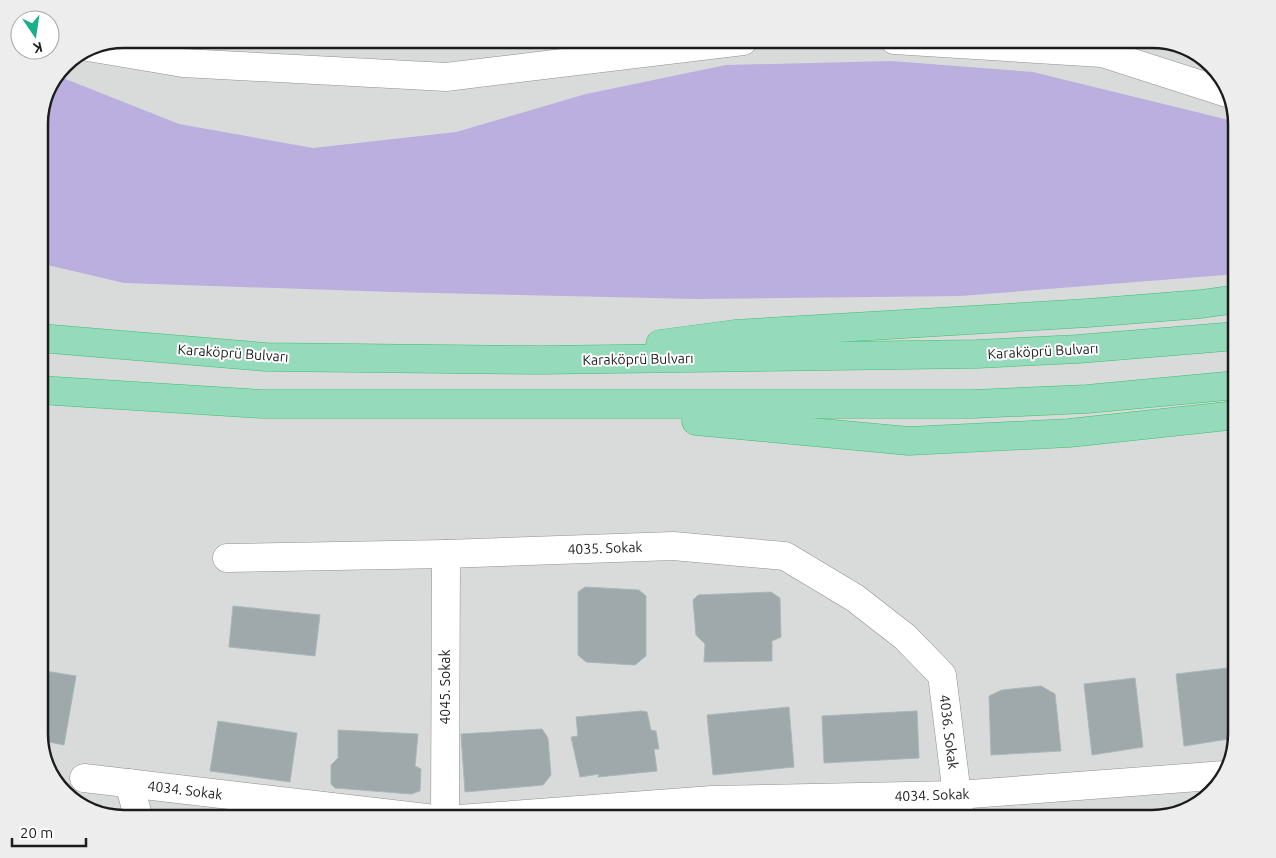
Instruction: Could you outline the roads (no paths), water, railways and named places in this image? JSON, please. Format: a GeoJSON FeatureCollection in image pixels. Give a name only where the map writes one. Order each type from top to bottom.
{"type":"FeatureCollection","features":[{"type":"Feature","properties":{"kind":"highway"},"geometry":{"type":"LineString","coordinates":[[540,360],[735,334],[1088,313],[1228,300]]}},
{"type":"Feature","properties":{"kind":"highway","name":"Karaköprü Bulvarı"},"geometry":{"type":"LineString","coordinates":[[48,339],[266,356],[540,360],[977,354],[1078,349],[1228,337]]}},
{"type":"Feature","properties":{"kind":"highway"},"geometry":{"type":"LineString","coordinates":[[48,391],[262,404],[974,404],[1087,399],[1228,385]]}},
{"type":"Feature","properties":{"kind":"highway"},"geometry":{"type":"LineString","coordinates":[[535,405],[909,441],[1069,433],[1228,416]]}},
{"type":"Feature","properties":{"kind":"street"},"geometry":{"type":"LineString","coordinates":[[106,50],[183,63],[446,76],[692,47]]}},
{"type":"Feature","properties":{"kind":"street"},"geometry":{"type":"LineString","coordinates":[[1006,47],[1102,53],[1221,91]]}},
{"type":"Feature","properties":{"kind":"street","name":"4035. Sokak"},"geometry":{"type":"LineString","coordinates":[[227,558],[446,554],[673,546],[786,556],[855,598],[905,637],[942,675]]}},
{"type":"Feature","properties":{"kind":"street","name":"4045. Sokak"},"geometry":{"type":"LineString","coordinates":[[445,810],[446,554]]}},
{"type":"Feature","properties":{"kind":"street","name":"4036. Sokak"},"geometry":{"type":"LineString","coordinates":[[942,675],[959,807]]}},
{"type":"Feature","properties":{"kind":"street","name":"4034. Sokak"},"geometry":{"type":"LineString","coordinates":[[715,810],[959,807],[1217,776]]}},
{"type":"Feature","properties":{"kind":"street","name":"4034. Sokak"},"geometry":{"type":"LineString","coordinates":[[84,778],[359,810]]}},
{"type":"Feature","properties":{"kind":"street"},"geometry":{"type":"LineString","coordinates":[[129,783],[136,810]]}}]}
